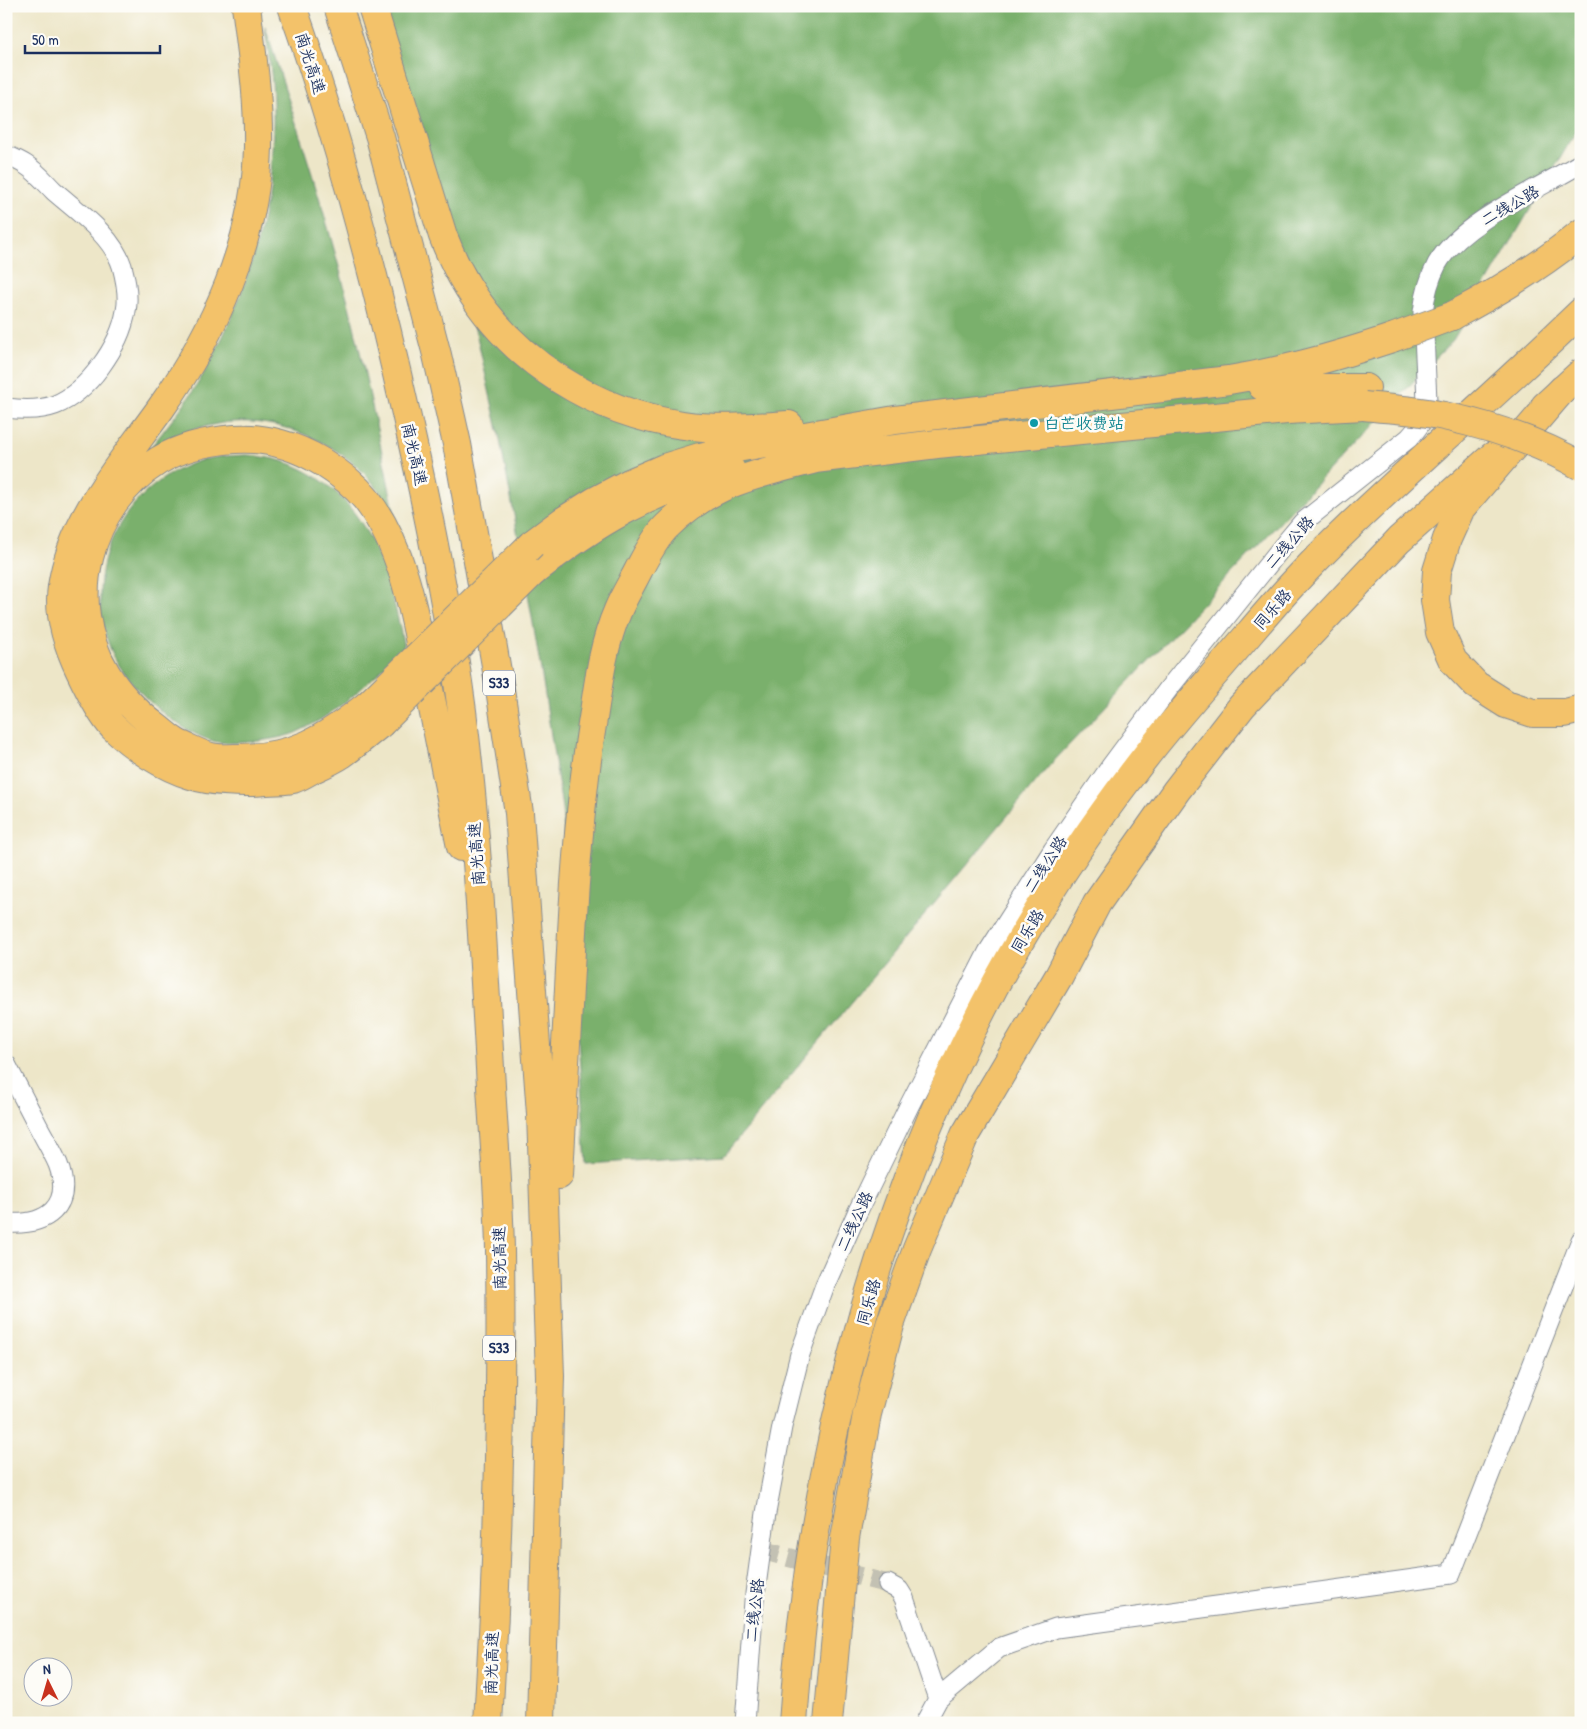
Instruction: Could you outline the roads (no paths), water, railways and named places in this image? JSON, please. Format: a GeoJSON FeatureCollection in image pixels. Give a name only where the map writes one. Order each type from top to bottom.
{"type":"FeatureCollection","features":[{"type":"Feature","properties":{"kind":"main road"},"geometry":{"type":"LineString","coordinates":[[246,6],[257,103],[258,150],[253,194],[244,235],[227,287],[200,346],[162,406],[102,490],[81,527],[67,558],[62,591],[64,622],[72,654],[95,700],[112,726],[152,758],[192,776],[242,783],[294,779],[340,755],[375,714],[532,544],[563,521],[595,501],[629,483],[664,468],[737,448],[896,420],[1169,388],[1275,372],[1347,353],[1452,316],[1533,270],[1581,233]]}},
{"type":"Feature","properties":{"kind":"main road","name":"南光高速"},"geometry":{"type":"LineString","coordinates":[[292,6],[337,143],[365,240],[394,361],[423,490],[461,706],[472,798],[485,973],[500,1249],[499,1474],[488,1723]]}},
{"type":"Feature","properties":{"kind":"main road","name":"S33"},"geometry":{"type":"LineString","coordinates":[[338,6],[380,137],[437,355],[457,444],[519,813],[541,1114],[550,1376],[541,1723]]}},
{"type":"Feature","properties":{"kind":"main road"},"geometry":{"type":"LineString","coordinates":[[372,6],[434,209],[454,263],[485,312],[504,334],[540,366],[573,388],[599,401],[626,412],[682,425],[712,428],[896,420]]}},
{"type":"Feature","properties":{"kind":"main road","name":"同乐路"},"geometry":{"type":"LineString","coordinates":[[793,1723],[806,1595],[818,1515],[839,1408],[871,1289],[903,1192],[942,1097],[979,1017],[1024,934],[1086,838],[1132,774],[1289,588],[1369,506],[1506,383],[1581,312]]}},
{"type":"Feature","properties":{"kind":"main road"},"geometry":{"type":"LineString","coordinates":[[1571,381],[1461,508],[1447,539],[1437,570],[1435,600],[1440,632],[1453,661],[1476,685],[1506,704],[1533,713],[1565,713],[1581,709]]}},
{"type":"Feature","properties":{"kind":"main road","name":"同乐路"},"geometry":{"type":"LineString","coordinates":[[828,1723],[846,1538],[867,1414],[890,1325],[917,1249],[965,1135],[1060,976],[1097,903],[1176,791],[1242,706],[1399,540],[1478,470],[1571,381]]}},
{"type":"Feature","properties":{"kind":"main road"},"geometry":{"type":"LineString","coordinates":[[1169,388],[1278,386],[1365,397],[1486,427],[1528,441],[1581,466]]}},
{"type":"Feature","properties":{"kind":"main road"},"geometry":{"type":"LineString","coordinates":[[485,973],[415,620],[403,576],[391,543],[366,499],[342,475],[310,454],[280,443],[248,438],[216,440],[187,448],[158,462],[132,482],[109,508],[93,539],[85,569],[83,600],[88,632],[96,658],[116,691],[136,712],[175,742],[210,757],[257,758],[298,750],[336,730],[375,714],[532,573],[562,548],[594,526],[628,507],[664,491],[738,468],[937,444],[1287,410],[1365,397],[1419,396],[1475,408],[1559,438],[1581,449]]}},
{"type":"Feature","properties":{"kind":"main road"},"geometry":{"type":"LineString","coordinates":[[550,1376],[567,1013],[577,850],[589,742],[598,683],[608,640],[617,611],[643,561],[664,529],[683,512],[724,486],[746,477],[816,459]]}},
{"type":"Feature","properties":{"kind":"street"},"geometry":{"type":"LineString","coordinates":[[6,154],[27,165],[110,244],[121,265],[127,287],[126,310],[120,333],[90,378],[74,394],[54,405],[32,410],[6,408]]}},
{"type":"Feature","properties":{"kind":"street","name":"二线公路"},"geometry":{"type":"LineString","coordinates":[[745,1723],[754,1601],[764,1522],[782,1427],[800,1354],[825,1284],[857,1213],[908,1106],[988,952],[1053,850],[1111,766],[1169,688],[1286,541],[1302,523],[1409,438],[1422,422],[1426,412],[1427,401],[1423,312],[1429,282],[1438,263],[1462,236],[1484,219],[1581,163]]}},
{"type":"Feature","properties":{"kind":"street"},"geometry":{"type":"LineString","coordinates":[[6,1064],[58,1164],[63,1190],[57,1207],[44,1218],[24,1224],[6,1223]]}},
{"type":"Feature","properties":{"kind":"street"},"geometry":{"type":"LineString","coordinates":[[925,1723],[938,1699],[1000,1648],[1056,1628],[1451,1574],[1581,1240]]}},
{"type":"Feature","properties":{"kind":"street"},"geometry":{"type":"LineString","coordinates":[[888,1584],[899,1590],[904,1598],[938,1699]]}},
{"type":"Feature","properties":{"kind":"tunnel"},"geometry":{"type":"LineString","coordinates":[[761,1550],[888,1584]]}},
{"type":"Feature","properties":{"kind":"place","name":"白芒收费站"},"geometry":{"type":"Point","coordinates":[1034,423]}}]}
